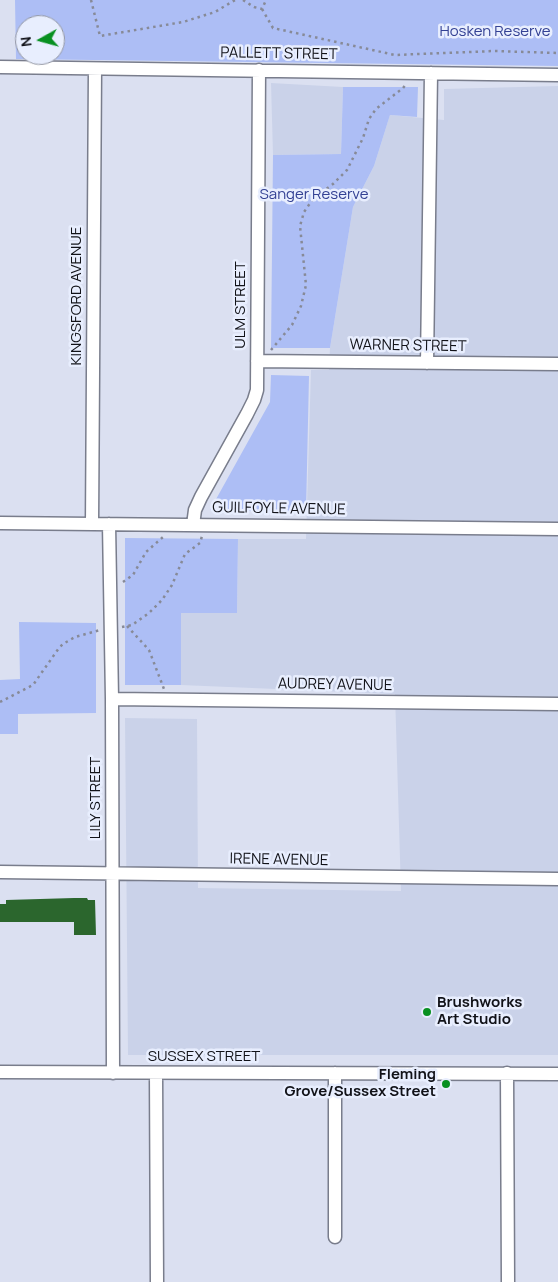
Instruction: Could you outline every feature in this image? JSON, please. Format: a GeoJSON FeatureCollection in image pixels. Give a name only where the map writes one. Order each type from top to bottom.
{"type":"FeatureCollection","features":[{"type":"Feature","properties":{"kind":"street","name":"PALLETT STREET"},"geometry":{"type":"LineString","coordinates":[[0,67],[558,74]]}},
{"type":"Feature","properties":{"kind":"street","name":"KINGSFORD AVENUE"},"geometry":{"type":"LineString","coordinates":[[92,524],[95,69]]}},
{"type":"Feature","properties":{"kind":"street","name":"ULM STREET"},"geometry":{"type":"LineString","coordinates":[[198,525],[195,510],[254,400],[264,361],[259,70]]}},
{"type":"Feature","properties":{"kind":"street"},"geometry":{"type":"LineString","coordinates":[[427,363],[432,73]]}},
{"type":"Feature","properties":{"kind":"street","name":"WARNER STREET"},"geometry":{"type":"LineString","coordinates":[[264,361],[558,364]]}},
{"type":"Feature","properties":{"kind":"street","name":"GUILFOYLE AVENUE"},"geometry":{"type":"LineString","coordinates":[[0,523],[558,529]]}},
{"type":"Feature","properties":{"kind":"street","name":"LILY STREET"},"geometry":{"type":"LineString","coordinates":[[109,524],[112,699],[113,1073]]}},
{"type":"Feature","properties":{"kind":"street","name":"AUDREY AVENUE"},"geometry":{"type":"LineString","coordinates":[[112,699],[558,704]]}},
{"type":"Feature","properties":{"kind":"street","name":"IRENE AVENUE"},"geometry":{"type":"LineString","coordinates":[[0,872],[558,879]]}},
{"type":"Feature","properties":{"kind":"street","name":"SUSSEX STREET"},"geometry":{"type":"LineString","coordinates":[[0,1072],[558,1074]]}},
{"type":"Feature","properties":{"kind":"street"},"geometry":{"type":"LineString","coordinates":[[156,1073],[157,1282]]}},
{"type":"Feature","properties":{"kind":"street"},"geometry":{"type":"LineString","coordinates":[[507,1073],[508,1282]]}},
{"type":"Feature","properties":{"kind":"street"},"geometry":{"type":"LineString","coordinates":[[335,1074],[336,1237]]}},
{"type":"Feature","properties":{"kind":"path"},"geometry":{"type":"LineString","coordinates":[[91,0],[100,36],[183,22],[215,12],[235,0]]}},
{"type":"Feature","properties":{"kind":"path"},"geometry":{"type":"LineString","coordinates":[[243,0],[254,7],[262,9],[273,28],[395,55],[494,51],[558,54]]}},
{"type":"Feature","properties":{"kind":"path"},"geometry":{"type":"LineString","coordinates":[[262,9],[266,0]]}},
{"type":"Feature","properties":{"kind":"path"},"geometry":{"type":"LineString","coordinates":[[264,361],[292,325],[302,306],[306,285],[300,226],[304,212],[313,199],[333,184],[347,170],[363,138],[369,119],[376,109],[403,88],[414,72]]}},
{"type":"Feature","properties":{"kind":"path"},"geometry":{"type":"LineString","coordinates":[[0,702],[33,684],[63,644],[75,637],[110,628],[132,625],[149,613],[162,600],[172,585],[185,554],[200,543],[198,525]]}},
{"type":"Feature","properties":{"kind":"path"},"geometry":{"type":"LineString","coordinates":[[123,582],[133,575],[146,552],[164,537]]}},
{"type":"Feature","properties":{"kind":"path"},"geometry":{"type":"LineString","coordinates":[[127,626],[149,650],[168,700]]}},
{"type":"Feature","properties":{"kind":"shaded area"},"geometry":{"type":"Polygon","coordinates":[[[271,83],[343,87],[341,154],[273,155],[271,83]]]}},
{"type":"Feature","properties":{"kind":"shaded area"},"geometry":{"type":"Polygon","coordinates":[[[558,86],[558,1055],[128,1055],[125,718],[197,719],[198,888],[401,891],[395,694],[181,685],[181,613],[237,613],[238,539],[306,539],[311,370],[329,370],[330,348],[353,207],[374,166],[390,115],[444,120],[444,89],[558,86]]]}},
{"type":"Feature","properties":{"kind":"green space","name":"Hosken Reserve"},"geometry":{"type":"Polygon","coordinates":[[[15,0],[558,0],[558,66],[65,60],[65,15],[15,15],[15,0]]]}},
{"type":"Feature","properties":{"kind":"green space","name":"Sanger Reserve"},"geometry":{"type":"Polygon","coordinates":[[[343,87],[418,87],[417,117],[390,115],[374,166],[353,207],[330,348],[271,348],[273,155],[341,154],[343,87]]]}},
{"type":"Feature","properties":{"kind":"green space"},"geometry":{"type":"Polygon","coordinates":[[[271,375],[309,376],[306,512],[210,510],[270,402],[271,375]]]}},
{"type":"Feature","properties":{"kind":"green space"},"geometry":{"type":"Polygon","coordinates":[[[125,538],[238,539],[237,613],[181,613],[181,685],[125,685],[125,538]]]}},
{"type":"Feature","properties":{"kind":"green space"},"geometry":{"type":"Polygon","coordinates":[[[19,622],[96,623],[96,713],[18,714],[18,734],[0,734],[0,680],[20,679],[19,622]]]}},
{"type":"Feature","properties":{"kind":"building"},"geometry":{"type":"Polygon","coordinates":[[[87,898],[88,900],[95,900],[96,935],[74,935],[74,922],[0,922],[0,904],[6,904],[6,900],[87,898]]]}},
{"type":"Feature","properties":{"kind":"place","name":"Brushworks Art Studio"},"geometry":{"type":"Point","coordinates":[427,1012]}},
{"type":"Feature","properties":{"kind":"place","name":"Fleming Grove/Sussex Street"},"geometry":{"type":"Point","coordinates":[446,1084]}}]}
